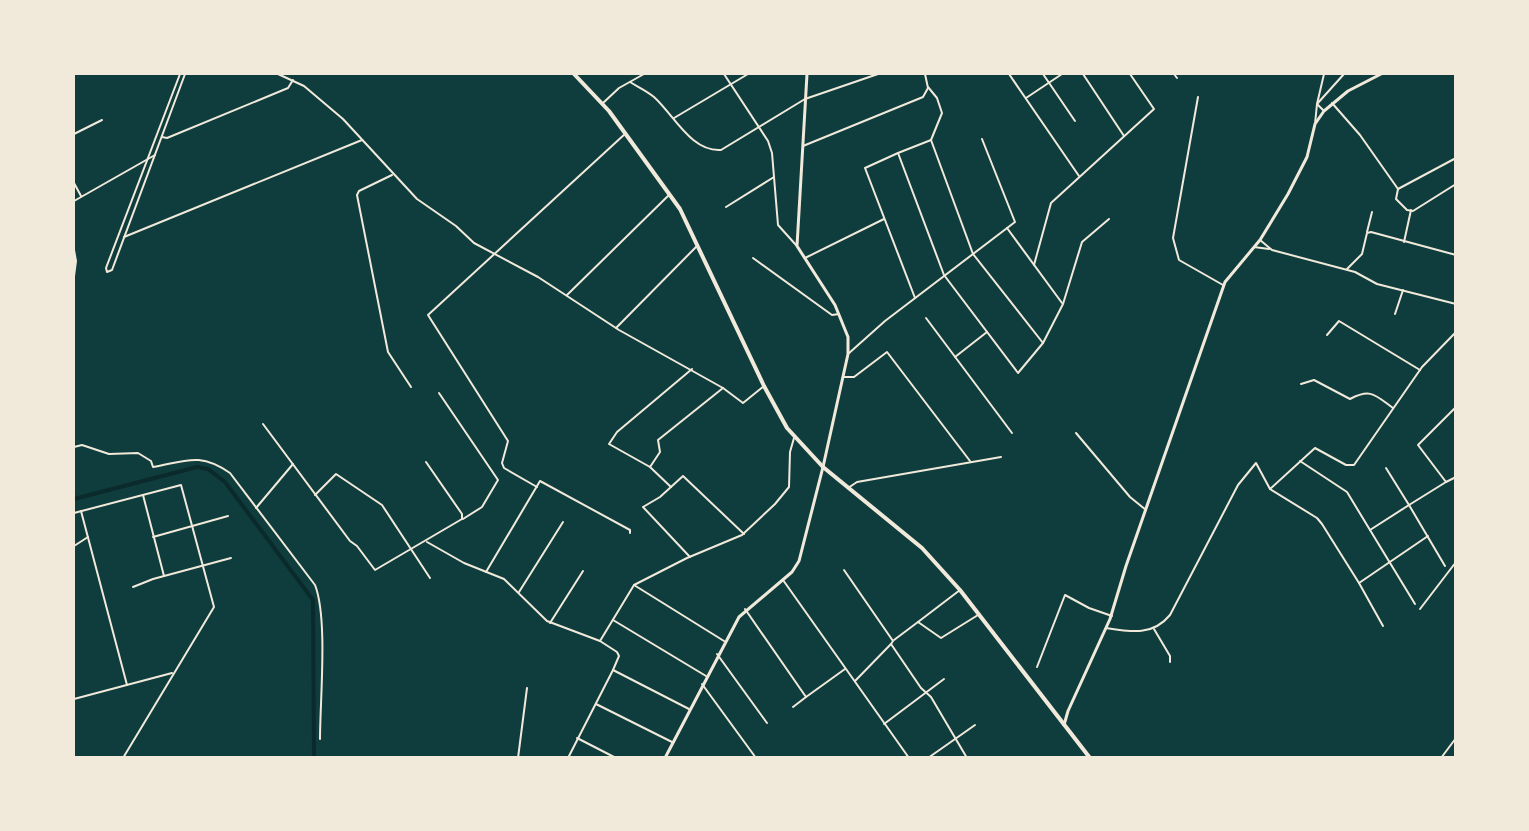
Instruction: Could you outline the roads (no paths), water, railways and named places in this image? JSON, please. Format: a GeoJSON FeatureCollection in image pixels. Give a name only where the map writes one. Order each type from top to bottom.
{"type":"FeatureCollection","features":[{"type":"Feature","properties":{"kind":"highway"},"geometry":{"type":"LineString","coordinates":[[574,74],[603,103],[670,194],[698,245],[778,415],[794,438],[848,488],[922,548],[960,590],[1090,758]]}},
{"type":"Feature","properties":{"kind":"street"},"geometry":{"type":"LineString","coordinates":[[180,74],[106,268],[108,272],[112,270],[185,74]]}},
{"type":"Feature","properties":{"kind":"street"},"geometry":{"type":"LineString","coordinates":[[278,74],[293,80],[344,118],[417,199],[492,255],[538,277],[616,328],[692,369],[743,403],[764,386]]}},
{"type":"Feature","properties":{"kind":"street"},"geometry":{"type":"LineString","coordinates":[[603,103],[644,74]]}},
{"type":"Feature","properties":{"kind":"street"},"geometry":{"type":"LineString","coordinates":[[664,758],[723,641],[744,609],[783,580],[799,561],[824,467],[848,354],[848,337],[839,314],[797,246],[778,225],[772,153],[759,127],[724,74]]}},
{"type":"Feature","properties":{"kind":"street"},"geometry":{"type":"LineString","coordinates":[[674,118],[748,74]]}},
{"type":"Feature","properties":{"kind":"street"},"geometry":{"type":"LineString","coordinates":[[797,246],[807,74]]}},
{"type":"Feature","properties":{"kind":"street"},"geometry":{"type":"LineString","coordinates":[[630,82],[652,96],[697,144],[709,151],[721,150],[805,99],[878,74]]}},
{"type":"Feature","properties":{"kind":"street"},"geometry":{"type":"LineString","coordinates":[[926,74],[928,87],[937,98],[942,113],[931,140],[973,254],[1043,343]]}},
{"type":"Feature","properties":{"kind":"street"},"geometry":{"type":"LineString","coordinates":[[1009,74],[1078,176]]}},
{"type":"Feature","properties":{"kind":"street"},"geometry":{"type":"LineString","coordinates":[[1043,74],[1075,121]]}},
{"type":"Feature","properties":{"kind":"street"},"geometry":{"type":"LineString","coordinates":[[1026,98],[1062,74]]}},
{"type":"Feature","properties":{"kind":"street"},"geometry":{"type":"LineString","coordinates":[[1083,74],[1125,136]]}},
{"type":"Feature","properties":{"kind":"street"},"geometry":{"type":"LineString","coordinates":[[1034,265],[1051,203],[1154,109],[1130,74]]}},
{"type":"Feature","properties":{"kind":"street"},"geometry":{"type":"LineString","coordinates":[[1174,74],[1177,78]]}},
{"type":"Feature","properties":{"kind":"street"},"geometry":{"type":"LineString","coordinates":[[1064,725],[1068,711],[1112,616],[1223,285],[1260,240],[1307,157],[1323,74]]}},
{"type":"Feature","properties":{"kind":"street"},"geometry":{"type":"LineString","coordinates":[[1317,104],[1344,74]]}},
{"type":"Feature","properties":{"kind":"street"},"geometry":{"type":"LineString","coordinates":[[1315,124],[1332,103],[1381,74]]}},
{"type":"Feature","properties":{"kind":"street"},"geometry":{"type":"LineString","coordinates":[[162,137],[167,138],[288,88],[293,80]]}},
{"type":"Feature","properties":{"kind":"street"},"geometry":{"type":"LineString","coordinates":[[803,146],[923,97],[928,87]]}},
{"type":"Feature","properties":{"kind":"street"},"geometry":{"type":"LineString","coordinates":[[1198,97],[1173,238],[1179,260],[1223,285]]}},
{"type":"Feature","properties":{"kind":"street"},"geometry":{"type":"LineString","coordinates":[[1332,103],[1360,135],[1398,189],[1396,199],[1411,210]]}},
{"type":"Feature","properties":{"kind":"street"},"geometry":{"type":"LineString","coordinates":[[1317,104],[1324,111]]}},
{"type":"Feature","properties":{"kind":"street"},"geometry":{"type":"LineString","coordinates":[[74,134],[102,120]]}},
{"type":"Feature","properties":{"kind":"street"},"geometry":{"type":"LineString","coordinates":[[537,487],[504,468],[502,463],[508,441],[428,315],[453,295],[492,255],[626,134]]}},
{"type":"Feature","properties":{"kind":"street"},"geometry":{"type":"LineString","coordinates":[[848,354],[944,275],[1015,222],[982,139]]}},
{"type":"Feature","properties":{"kind":"street"},"geometry":{"type":"LineString","coordinates":[[124,237],[362,140]]}},
{"type":"Feature","properties":{"kind":"street"},"geometry":{"type":"LineString","coordinates":[[915,298],[865,168],[931,140]]}},
{"type":"Feature","properties":{"kind":"street"},"geometry":{"type":"LineString","coordinates":[[898,153],[944,275],[1018,373],[1043,343],[1063,304],[1082,242],[1109,219]]}},
{"type":"Feature","properties":{"kind":"street"},"geometry":{"type":"LineString","coordinates":[[74,201],[155,155]]}},
{"type":"Feature","properties":{"kind":"street"},"geometry":{"type":"LineString","coordinates":[[1398,189],[1455,158]]}},
{"type":"Feature","properties":{"kind":"street"},"geometry":{"type":"LineString","coordinates":[[393,175],[359,191],[357,195],[388,352],[411,387]]}},
{"type":"Feature","properties":{"kind":"street"},"geometry":{"type":"LineString","coordinates":[[726,207],[774,177]]}},
{"type":"Feature","properties":{"kind":"street"},"geometry":{"type":"LineString","coordinates":[[74,183],[81,197]]}},
{"type":"Feature","properties":{"kind":"street"},"geometry":{"type":"LineString","coordinates":[[1404,242],[1411,210],[1455,184]]}},
{"type":"Feature","properties":{"kind":"street"},"geometry":{"type":"LineString","coordinates":[[567,295],[670,194]]}},
{"type":"Feature","properties":{"kind":"street"},"geometry":{"type":"LineString","coordinates":[[1346,270],[1359,258],[1372,212]]}},
{"type":"Feature","properties":{"kind":"street"},"geometry":{"type":"LineString","coordinates":[[805,258],[884,219]]}},
{"type":"Feature","properties":{"kind":"street"},"geometry":{"type":"LineString","coordinates":[[1006,228],[1063,304]]}},
{"type":"Feature","properties":{"kind":"street"},"geometry":{"type":"LineString","coordinates":[[1367,233],[1455,255]]}},
{"type":"Feature","properties":{"kind":"street"},"geometry":{"type":"LineString","coordinates":[[1260,240],[1272,250]]}},
{"type":"Feature","properties":{"kind":"street"},"geometry":{"type":"LineString","coordinates":[[616,328],[698,245]]}},
{"type":"Feature","properties":{"kind":"street"},"geometry":{"type":"LineString","coordinates":[[1254,247],[1346,270],[1377,284],[1455,304]]}},
{"type":"Feature","properties":{"kind":"street"},"geometry":{"type":"LineString","coordinates":[[74,250],[76,261],[74,276]]}},
{"type":"Feature","properties":{"kind":"street"},"geometry":{"type":"LineString","coordinates":[[753,258],[832,315],[839,314]]}},
{"type":"Feature","properties":{"kind":"street"},"geometry":{"type":"LineString","coordinates":[[1395,314],[1403,290]]}},
{"type":"Feature","properties":{"kind":"street"},"geometry":{"type":"LineString","coordinates":[[1270,489],[1315,448],[1346,465],[1354,465],[1420,370],[1455,332],[1455,315]]}},
{"type":"Feature","properties":{"kind":"street"},"geometry":{"type":"LineString","coordinates":[[926,318],[1012,433]]}},
{"type":"Feature","properties":{"kind":"street"},"geometry":{"type":"LineString","coordinates":[[1327,335],[1339,321],[1420,370]]}},
{"type":"Feature","properties":{"kind":"street"},"geometry":{"type":"LineString","coordinates":[[955,357],[987,332]]}},
{"type":"Feature","properties":{"kind":"street"},"geometry":{"type":"LineString","coordinates":[[843,377],[854,377],[887,352],[970,460]]}},
{"type":"Feature","properties":{"kind":"street"},"geometry":{"type":"LineString","coordinates":[[671,487],[650,467],[609,444],[617,432],[692,369]]}},
{"type":"Feature","properties":{"kind":"street"},"geometry":{"type":"LineString","coordinates":[[1301,384],[1314,380],[1350,399],[1363,392],[1371,393],[1393,408]]}},
{"type":"Feature","properties":{"kind":"street"},"geometry":{"type":"LineString","coordinates":[[650,467],[660,452],[658,440],[723,388]]}},
{"type":"Feature","properties":{"kind":"street"},"geometry":{"type":"LineString","coordinates":[[263,424],[350,541],[357,546],[371,568],[380,569],[482,507],[498,480],[439,393]]}},
{"type":"Feature","properties":{"kind":"street"},"geometry":{"type":"LineString","coordinates":[[1446,482],[1418,444],[1455,408]]}},
{"type":"Feature","properties":{"kind":"street"},"geometry":{"type":"LineString","coordinates":[[1076,433],[1130,497],[1146,510]]}},
{"type":"Feature","properties":{"kind":"street"},"geometry":{"type":"LineString","coordinates":[[600,641],[634,585],[690,557],[744,534],[788,490],[790,452],[794,438]]}},
{"type":"Feature","properties":{"kind":"street"},"geometry":{"type":"LineString","coordinates":[[74,447],[82,445],[109,454],[138,453],[151,461],[153,467],[196,459],[213,462],[230,473],[315,585],[319,594],[321,615],[320,739]]}},
{"type":"Feature","properties":{"kind":"street"},"geometry":{"type":"LineString","coordinates":[[848,488],[857,482],[970,460],[1000,457]]}},
{"type":"Feature","properties":{"kind":"street"},"geometry":{"type":"LineString","coordinates":[[1300,461],[1347,492],[1415,604]]}},
{"type":"Feature","properties":{"kind":"street"},"geometry":{"type":"LineString","coordinates":[[426,462],[462,514],[462,519],[458,522]]}},
{"type":"Feature","properties":{"kind":"street"},"geometry":{"type":"LineString","coordinates":[[256,508],[293,464]]}},
{"type":"Feature","properties":{"kind":"street"},"geometry":{"type":"LineString","coordinates":[[1106,628],[1127,631],[1154,629],[1170,615],[1238,485],[1255,464],[1259,465],[1270,489],[1317,518],[1359,583],[1383,626]]}},
{"type":"Feature","properties":{"kind":"street"},"geometry":{"type":"LineString","coordinates":[[1386,468],[1445,566]]}},
{"type":"Feature","properties":{"kind":"street"},"geometry":{"type":"LineString","coordinates":[[315,495],[336,474],[382,505],[430,578]]}},
{"type":"Feature","properties":{"kind":"street"},"geometry":{"type":"LineString","coordinates":[[690,557],[643,507],[683,476],[744,534]]}},
{"type":"Feature","properties":{"kind":"street"},"geometry":{"type":"LineString","coordinates":[[1371,530],[1455,477]]}},
{"type":"Feature","properties":{"kind":"street"},"geometry":{"type":"LineString","coordinates":[[486,572],[540,481],[630,530],[630,533]]}},
{"type":"Feature","properties":{"kind":"street"},"geometry":{"type":"LineString","coordinates":[[74,513],[181,485],[214,607],[123,758]]}},
{"type":"Feature","properties":{"kind":"street"},"geometry":{"type":"LineString","coordinates":[[143,495],[164,576]]}},
{"type":"Feature","properties":{"kind":"street"},"geometry":{"type":"LineString","coordinates":[[81,511],[128,685]]}},
{"type":"Feature","properties":{"kind":"street"},"geometry":{"type":"LineString","coordinates":[[153,537],[228,516]]}},
{"type":"Feature","properties":{"kind":"street"},"geometry":{"type":"LineString","coordinates":[[519,592],[563,522]]}},
{"type":"Feature","properties":{"kind":"street"},"geometry":{"type":"LineString","coordinates":[[1359,583],[1428,536]]}},
{"type":"Feature","properties":{"kind":"street"},"geometry":{"type":"LineString","coordinates":[[74,546],[88,537]]}},
{"type":"Feature","properties":{"kind":"street"},"geometry":{"type":"LineString","coordinates":[[426,541],[464,563],[504,579],[550,624],[600,641],[617,652],[619,656],[613,670],[568,758]]}},
{"type":"Feature","properties":{"kind":"street"},"geometry":{"type":"LineString","coordinates":[[133,587],[231,558]]}},
{"type":"Feature","properties":{"kind":"street"},"geometry":{"type":"LineString","coordinates":[[1420,609],[1455,562]]}},
{"type":"Feature","properties":{"kind":"street"},"geometry":{"type":"LineString","coordinates":[[844,570],[926,692],[967,758]]}},
{"type":"Feature","properties":{"kind":"street"},"geometry":{"type":"LineString","coordinates":[[550,624],[583,571]]}},
{"type":"Feature","properties":{"kind":"street"},"geometry":{"type":"LineString","coordinates":[[783,580],[909,758]]}},
{"type":"Feature","properties":{"kind":"street"},"geometry":{"type":"LineString","coordinates":[[634,585],[723,641]]}},
{"type":"Feature","properties":{"kind":"street"},"geometry":{"type":"LineString","coordinates":[[855,681],[892,642],[960,590]]}},
{"type":"Feature","properties":{"kind":"street"},"geometry":{"type":"LineString","coordinates":[[1037,667],[1065,595],[1089,608],[1112,616]]}},
{"type":"Feature","properties":{"kind":"street"},"geometry":{"type":"LineString","coordinates":[[744,609],[806,697]]}},
{"type":"Feature","properties":{"kind":"street"},"geometry":{"type":"LineString","coordinates":[[918,622],[941,638],[978,615]]}},
{"type":"Feature","properties":{"kind":"street"},"geometry":{"type":"LineString","coordinates":[[613,620],[706,676]]}},
{"type":"Feature","properties":{"kind":"street"},"geometry":{"type":"LineString","coordinates":[[1154,629],[1170,656],[1170,662]]}},
{"type":"Feature","properties":{"kind":"street"},"geometry":{"type":"LineString","coordinates":[[717,654],[767,723]]}},
{"type":"Feature","properties":{"kind":"street"},"geometry":{"type":"LineString","coordinates":[[792,706],[845,668]]}},
{"type":"Feature","properties":{"kind":"street"},"geometry":{"type":"LineString","coordinates":[[613,670],[689,709]]}},
{"type":"Feature","properties":{"kind":"street"},"geometry":{"type":"LineString","coordinates":[[74,699],[174,672]]}},
{"type":"Feature","properties":{"kind":"street"},"geometry":{"type":"LineString","coordinates":[[884,724],[944,679]]}},
{"type":"Feature","properties":{"kind":"street"},"geometry":{"type":"LineString","coordinates":[[702,684],[756,758]]}},
{"type":"Feature","properties":{"kind":"street"},"geometry":{"type":"LineString","coordinates":[[518,758],[527,688]]}},
{"type":"Feature","properties":{"kind":"street"},"geometry":{"type":"LineString","coordinates":[[596,704],[672,742]]}},
{"type":"Feature","properties":{"kind":"street"},"geometry":{"type":"LineString","coordinates":[[928,758],[975,725]]}},
{"type":"Feature","properties":{"kind":"street"},"geometry":{"type":"LineString","coordinates":[[578,738],[616,758]]}},
{"type":"Feature","properties":{"kind":"street"},"geometry":{"type":"LineString","coordinates":[[1441,758],[1455,738]]}},
{"type":"Feature","properties":{"kind":"waterway"},"geometry":{"type":"LineString","coordinates":[[74,499],[197,467],[208,469],[225,482],[313,600],[314,758]]}}]}
